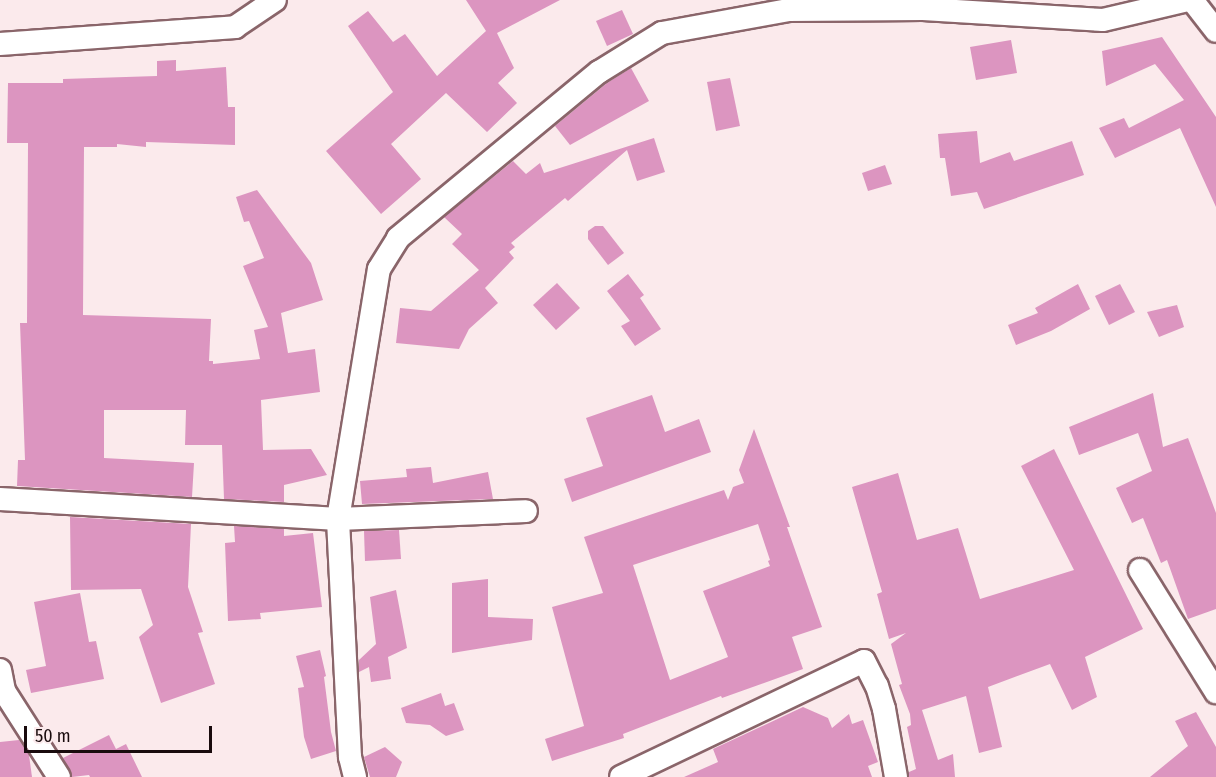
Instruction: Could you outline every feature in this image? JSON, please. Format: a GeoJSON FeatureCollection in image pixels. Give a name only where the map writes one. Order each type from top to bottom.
{"type":"FeatureCollection","features":[{"type":"Feature","properties":{"kind":"street"},"geometry":{"type":"LineString","coordinates":[[0,44],[235,27],[275,0]]}},
{"type":"Feature","properties":{"kind":"street"},"geometry":{"type":"LineString","coordinates":[[355,777],[350,758],[338,519],[380,269],[398,238],[599,72],[662,33],[788,10],[923,9],[1103,20],[1190,0],[1216,32]]}},
{"type":"Feature","properties":{"kind":"street"},"geometry":{"type":"LineString","coordinates":[[0,499],[338,519],[526,511]]}},
{"type":"Feature","properties":{"kind":"street"},"geometry":{"type":"LineString","coordinates":[[1140,570],[1216,692]]}},
{"type":"Feature","properties":{"kind":"street"},"geometry":{"type":"LineString","coordinates":[[621,777],[864,661],[877,686],[884,709],[896,777]]}},
{"type":"Feature","properties":{"kind":"street"},"geometry":{"type":"LineString","coordinates":[[0,670],[4,691],[59,777]]}},
{"type":"Feature","properties":{"kind":"building"},"geometry":{"type":"Polygon","coordinates":[[[466,0],[560,0],[497,33],[514,68],[498,83],[517,103],[487,132],[446,93],[391,144],[421,179],[381,214],[326,151],[393,92],[348,26],[368,11],[393,42],[405,34],[437,76],[486,31],[466,0]]]}},
{"type":"Feature","properties":{"kind":"building"},"geometry":{"type":"Polygon","coordinates":[[[622,10],[633,34],[607,46],[596,21],[622,10]]]}},
{"type":"Feature","properties":{"kind":"building"},"geometry":{"type":"Polygon","coordinates":[[[1162,37],[1216,117],[1216,207],[1180,128],[1115,158],[1099,128],[1124,118],[1129,128],[1184,100],[1155,64],[1106,86],[1102,51],[1162,37]]]}},
{"type":"Feature","properties":{"kind":"building"},"geometry":{"type":"Polygon","coordinates":[[[1011,40],[1017,73],[976,80],[970,47],[1011,40]]]}},
{"type":"Feature","properties":{"kind":"building"},"geometry":{"type":"Polygon","coordinates":[[[176,60],[176,71],[226,67],[228,107],[235,107],[235,145],[146,142],[146,147],[117,144],[117,147],[84,147],[83,315],[211,319],[209,361],[213,361],[213,364],[260,359],[254,330],[268,327],[243,266],[264,258],[249,221],[244,222],[236,197],[257,190],[311,263],[323,300],[281,313],[288,353],[315,349],[320,392],[261,400],[263,450],[311,449],[327,475],[284,485],[284,502],[224,499],[222,445],[185,445],[186,410],[104,410],[104,458],[194,463],[192,497],[17,486],[18,460],[25,460],[20,323],[27,323],[28,143],[7,143],[8,83],[63,83],[63,79],[157,76],[157,61],[176,60]]]}},
{"type":"Feature","properties":{"kind":"building"},"geometry":{"type":"Polygon","coordinates":[[[631,68],[649,101],[570,145],[555,126],[607,83],[631,68]]]}},
{"type":"Feature","properties":{"kind":"building"},"geometry":{"type":"Polygon","coordinates":[[[730,78],[740,126],[716,131],[707,82],[730,78]]]}},
{"type":"Feature","properties":{"kind":"building"},"geometry":{"type":"Polygon","coordinates":[[[977,131],[980,163],[1010,152],[1014,161],[1072,141],[1084,175],[984,209],[977,192],[951,196],[945,158],[940,158],[938,134],[977,131]]]}},
{"type":"Feature","properties":{"kind":"building"},"geometry":{"type":"Polygon","coordinates":[[[654,138],[665,172],[637,181],[627,150],[568,201],[565,198],[511,243],[515,247],[509,252],[514,258],[485,288],[498,303],[469,329],[459,349],[396,343],[400,308],[431,311],[479,270],[452,244],[462,234],[444,217],[513,161],[526,174],[540,163],[544,173],[654,138]]]}},
{"type":"Feature","properties":{"kind":"building"},"geometry":{"type":"Polygon","coordinates":[[[885,165],[892,184],[868,191],[862,173],[885,165]]]}},
{"type":"Feature","properties":{"kind":"building"},"geometry":{"type":"Polygon","coordinates":[[[595,226],[603,226],[624,253],[608,265],[588,239],[588,231],[595,226]]]}},
{"type":"Feature","properties":{"kind":"building"},"geometry":{"type":"Polygon","coordinates":[[[628,274],[644,295],[640,298],[661,329],[635,346],[621,326],[630,321],[607,291],[628,274]]]}},
{"type":"Feature","properties":{"kind":"building"},"geometry":{"type":"Polygon","coordinates":[[[557,283],[580,308],[556,330],[533,305],[557,283]]]}},
{"type":"Feature","properties":{"kind":"building"},"geometry":{"type":"Polygon","coordinates":[[[1078,284],[1090,309],[1051,331],[1016,345],[1008,325],[1038,313],[1035,308],[1078,284]]]}},
{"type":"Feature","properties":{"kind":"building"},"geometry":{"type":"Polygon","coordinates":[[[1120,284],[1135,312],[1109,325],[1095,296],[1120,284]]]}},
{"type":"Feature","properties":{"kind":"building"},"geometry":{"type":"Polygon","coordinates":[[[1177,305],[1184,327],[1159,337],[1147,312],[1177,305]]]}},
{"type":"Feature","properties":{"kind":"building"},"geometry":{"type":"Polygon","coordinates":[[[1153,393],[1163,447],[1188,438],[1216,513],[1216,609],[1188,619],[1167,560],[1161,563],[1143,518],[1132,523],[1116,488],[1152,471],[1138,433],[1079,455],[1069,427],[1153,393]]]}},
{"type":"Feature","properties":{"kind":"building"},"geometry":{"type":"Polygon","coordinates":[[[652,395],[665,432],[699,419],[711,452],[572,502],[564,479],[603,466],[586,418],[652,395]]]}},
{"type":"Feature","properties":{"kind":"building"},"geometry":{"type":"Polygon","coordinates":[[[754,429],[790,527],[787,527],[822,627],[792,637],[803,669],[722,698],[721,696],[623,734],[624,738],[552,761],[545,739],[584,726],[552,607],[603,593],[584,537],[724,490],[728,500],[733,487],[744,483],[739,470],[754,429]],[[758,524],[633,565],[670,680],[728,657],[703,591],[770,566],[768,561],[770,560],[758,524]]]}},
{"type":"Feature","properties":{"kind":"building"},"geometry":{"type":"Polygon","coordinates":[[[1054,449],[1143,629],[1085,657],[1097,697],[1072,710],[1050,664],[988,687],[1002,747],[979,753],[966,696],[922,710],[938,760],[953,754],[955,777],[909,777],[909,772],[916,769],[907,727],[911,725],[910,714],[899,685],[902,684],[891,644],[906,633],[889,639],[877,594],[882,592],[852,487],[898,473],[917,540],[958,528],[980,599],[1074,570],[1021,466],[1054,449]]]}},
{"type":"Feature","properties":{"kind":"building"},"geometry":{"type":"Polygon","coordinates":[[[431,467],[433,483],[488,472],[493,499],[362,504],[360,481],[407,477],[406,469],[431,467]]]}},
{"type":"Feature","properties":{"kind":"building"},"geometry":{"type":"Polygon","coordinates":[[[70,517],[191,524],[188,587],[203,632],[198,633],[215,684],[161,703],[139,637],[153,625],[141,589],[71,590],[70,517]]]}},
{"type":"Feature","properties":{"kind":"building"},"geometry":{"type":"Polygon","coordinates":[[[234,526],[284,529],[284,536],[313,533],[322,607],[260,613],[261,619],[228,621],[225,543],[235,542],[234,526]]]}},
{"type":"Feature","properties":{"kind":"building"},"geometry":{"type":"Polygon","coordinates":[[[399,530],[401,559],[365,561],[364,531],[399,530]]]}},
{"type":"Feature","properties":{"kind":"building"},"geometry":{"type":"Polygon","coordinates":[[[488,579],[488,617],[533,619],[532,640],[452,653],[452,583],[488,579]]]}},
{"type":"Feature","properties":{"kind":"building"},"geometry":{"type":"Polygon","coordinates":[[[396,590],[407,648],[388,657],[391,679],[371,682],[369,667],[359,672],[359,660],[376,644],[370,597],[396,590]]]}},
{"type":"Feature","properties":{"kind":"building"},"geometry":{"type":"Polygon","coordinates":[[[80,593],[89,642],[96,641],[104,679],[31,693],[26,670],[46,666],[34,602],[80,593]]]}},
{"type":"Feature","properties":{"kind":"building"},"geometry":{"type":"Polygon","coordinates":[[[320,650],[326,676],[324,677],[331,732],[336,751],[311,759],[304,737],[298,688],[304,687],[296,656],[320,650]]]}},
{"type":"Feature","properties":{"kind":"building"},"geometry":{"type":"Polygon","coordinates":[[[441,693],[445,706],[454,703],[464,730],[446,736],[430,725],[406,723],[401,708],[441,693]]]}},
{"type":"Feature","properties":{"kind":"building"},"geometry":{"type":"Polygon","coordinates":[[[803,707],[828,718],[832,728],[849,714],[852,724],[863,720],[878,762],[868,766],[872,777],[684,777],[718,762],[713,749],[803,707]]]}},
{"type":"Feature","properties":{"kind":"building"},"geometry":{"type":"Polygon","coordinates":[[[1196,712],[1216,747],[1216,777],[1150,777],[1188,746],[1175,721],[1196,712]]]}},
{"type":"Feature","properties":{"kind":"building"},"geometry":{"type":"Polygon","coordinates":[[[109,735],[116,749],[126,744],[142,777],[90,777],[89,775],[72,777],[63,758],[109,735]]]}},
{"type":"Feature","properties":{"kind":"building"},"geometry":{"type":"Polygon","coordinates":[[[19,740],[29,755],[32,777],[0,777],[0,742],[19,740]]]}},
{"type":"Feature","properties":{"kind":"building"},"geometry":{"type":"Polygon","coordinates":[[[385,747],[402,762],[396,777],[370,777],[364,757],[385,747]]]}}]}
